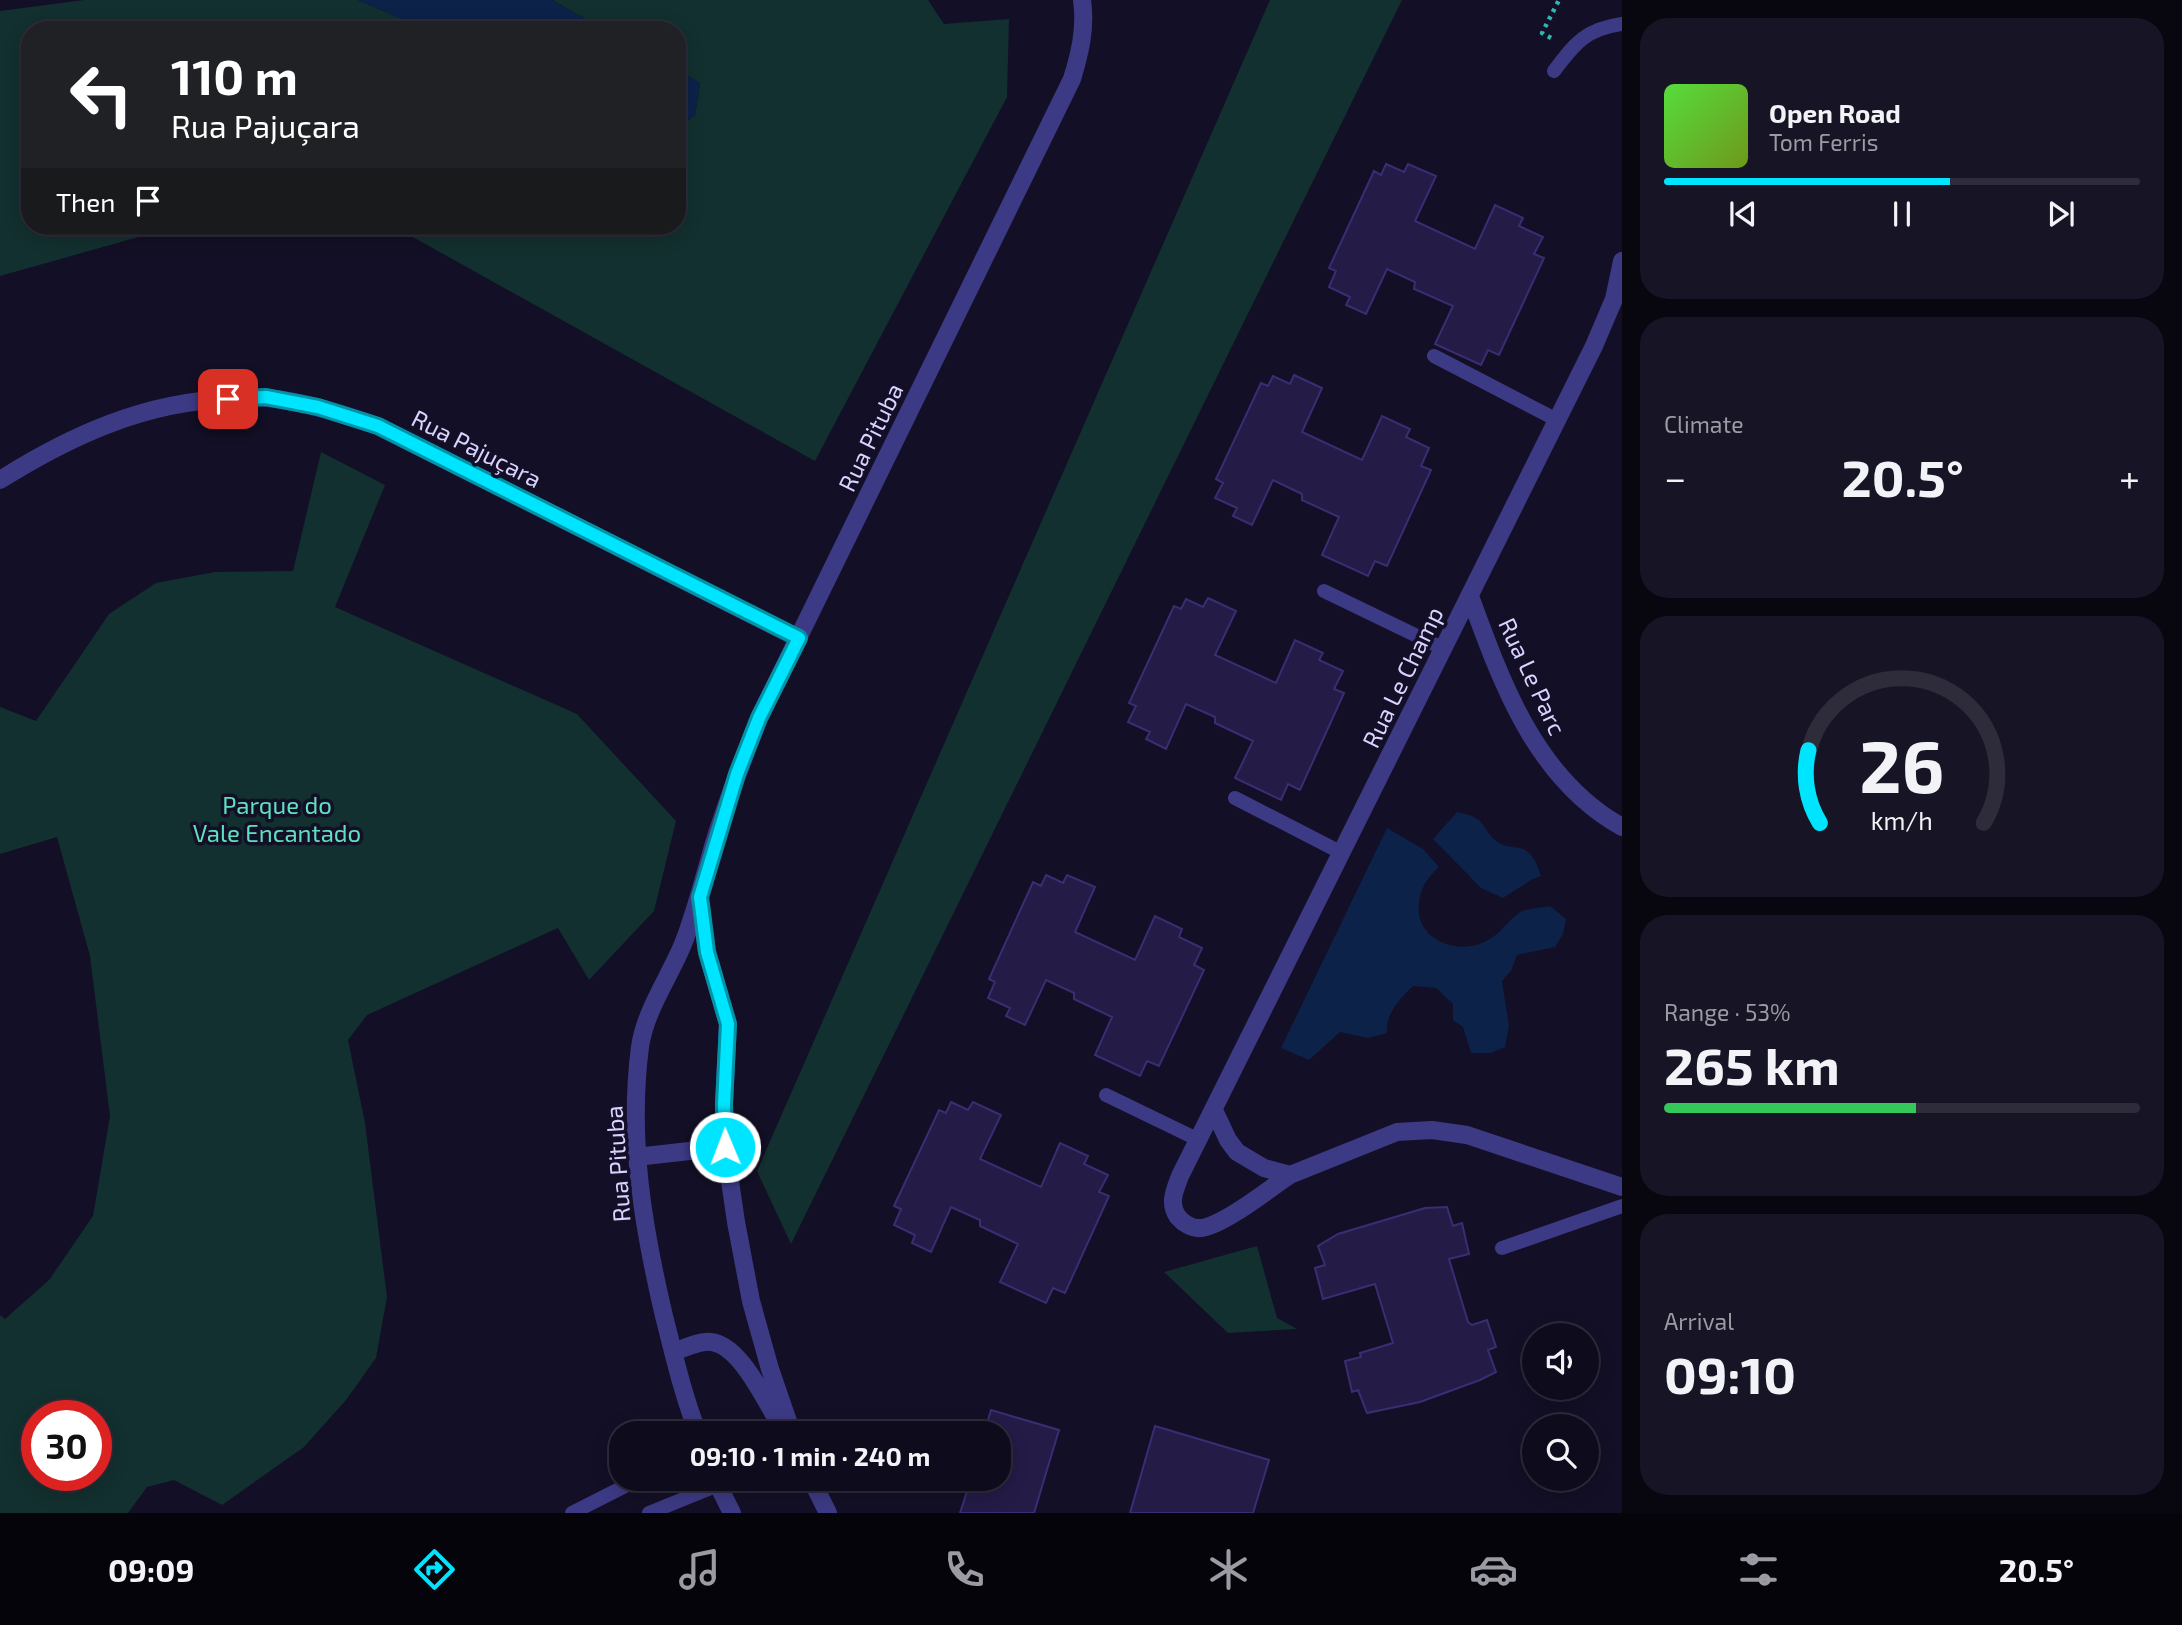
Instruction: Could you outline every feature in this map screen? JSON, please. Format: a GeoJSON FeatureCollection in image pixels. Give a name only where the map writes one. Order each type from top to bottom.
{"type":"FeatureCollection","features":[{"type":"Feature","properties":{"kind":"street","name":"Rua Pituba"},"geometry":{"type":"LineString","coordinates":[[694,1421],[673,1352],[642,1212],[636,1157],[635,1108],[641,1045],[654,1004],[682,946],[700,897],[737,774],[759,718],[1072,79],[1081,48],[1084,17],[1082,0]]}},
{"type":"Feature","properties":{"kind":"street","name":"Rua Le Champ"},"geometry":{"type":"LineString","coordinates":[[1622,261],[1614,299],[1557,420],[1172,1196],[1175,1212],[1183,1223],[1199,1229],[1217,1223],[1290,1175],[1397,1132],[1432,1129],[1466,1135],[1622,1187]]}},
{"type":"Feature","properties":{"kind":"street","name":"Rua Pajuçara"},"geometry":{"type":"LineString","coordinates":[[0,480],[87,431],[143,411],[209,399],[266,397],[318,407],[378,426],[799,638]]}},
{"type":"Feature","properties":{"kind":"street","name":"Rua Le Parc"},"geometry":{"type":"LineString","coordinates":[[1470,596],[1499,674],[1547,762],[1573,791],[1602,816],[1622,827]]}},
{"type":"Feature","properties":{"kind":"street","name":"Rua Pituba"},"geometry":{"type":"LineString","coordinates":[[700,897],[707,952],[728,1024],[725,1147],[736,1222],[751,1301],[788,1421]]}},
{"type":"Feature","properties":{"kind":"street"},"geometry":{"type":"LineString","coordinates":[[1214,1110],[1228,1140],[1237,1152],[1264,1168],[1290,1175]]}},
{"type":"Feature","properties":{"kind":"street"},"geometry":{"type":"LineString","coordinates":[[636,1157],[725,1147]]}},
{"type":"Feature","properties":{"kind":"street"},"geometry":{"type":"LineString","coordinates":[[673,1352],[704,1342],[718,1343],[731,1350],[742,1362],[778,1421]]}},
{"type":"Feature","properties":{"kind":"street"},"geometry":{"type":"LineString","coordinates":[[721,1491],[733,1513]]}},
{"type":"Feature","properties":{"kind":"street"},"geometry":{"type":"LineString","coordinates":[[817,1491],[828,1513]]}},
{"type":"Feature","properties":{"kind":"lane"},"geometry":{"type":"LineString","coordinates":[[1554,71],[1588,33],[1622,24]]}},
{"type":"Feature","properties":{"kind":"lane"},"geometry":{"type":"LineString","coordinates":[[1434,356],[1557,420]]}},
{"type":"Feature","properties":{"kind":"lane"},"geometry":{"type":"LineString","coordinates":[[1324,591],[1444,649]]}},
{"type":"Feature","properties":{"kind":"lane"},"geometry":{"type":"LineString","coordinates":[[1235,798],[1342,853]]}},
{"type":"Feature","properties":{"kind":"lane"},"geometry":{"type":"LineString","coordinates":[[1106,1094],[1199,1140]]}},
{"type":"Feature","properties":{"kind":"lane"},"geometry":{"type":"LineString","coordinates":[[1502,1248],[1622,1206]]}},
{"type":"Feature","properties":{"kind":"lane"},"geometry":{"type":"LineString","coordinates":[[572,1513],[615,1491]]}},
{"type":"Feature","properties":{"kind":"lane"},"geometry":{"type":"LineString","coordinates":[[649,1513],[697,1491]]}},
{"type":"Feature","properties":{"kind":"path"},"geometry":{"type":"LineString","coordinates":[[1559,0],[1542,33],[1571,49]]}},
{"type":"Feature","properties":{"kind":"green space"},"geometry":{"type":"Polygon","coordinates":[[[84,0],[358,0],[407,21],[21,21],[21,235],[146,235],[0,276],[0,11],[84,0]]]}},
{"type":"Feature","properties":{"kind":"green space"},"geometry":{"type":"Polygon","coordinates":[[[552,0],[928,0],[944,24],[1009,19],[1007,97],[815,461],[409,235],[686,235],[686,122],[695,115],[700,83],[686,75],[686,21],[589,21],[552,0]]]}},
{"type":"Feature","properties":{"kind":"green space"},"geometry":{"type":"Polygon","coordinates":[[[1270,0],[1402,0],[791,1244],[757,1171],[1270,0]]]}},
{"type":"Feature","properties":{"kind":"green space","name":"Parque do Vale Encantado"},"geometry":{"type":"Polygon","coordinates":[[[321,452],[385,485],[335,607],[577,714],[676,821],[654,911],[589,980],[558,928],[367,1015],[348,1040],[365,1123],[387,1297],[376,1358],[346,1400],[304,1447],[222,1505],[174,1480],[147,1487],[128,1513],[0,1513],[0,1315],[5,1319],[49,1280],[93,1216],[110,1116],[90,956],[57,837],[0,854],[0,707],[36,721],[109,614],[156,583],[215,572],[293,571],[321,452]]]}},
{"type":"Feature","properties":{"kind":"green space"},"geometry":{"type":"Polygon","coordinates":[[[1257,1246],[1277,1318],[1297,1329],[1228,1333],[1164,1272],[1257,1246]]]}},
{"type":"Feature","properties":{"kind":"water"},"geometry":{"type":"Polygon","coordinates":[[[358,0],[552,0],[589,21],[407,21],[358,0]]]}},
{"type":"Feature","properties":{"kind":"water"},"geometry":{"type":"Polygon","coordinates":[[[686,75],[700,83],[695,115],[686,122],[686,75]]]}},
{"type":"Feature","properties":{"kind":"water"},"geometry":{"type":"Polygon","coordinates":[[[1457,812],[1480,821],[1501,844],[1527,851],[1535,860],[1541,876],[1503,898],[1481,888],[1433,839],[1457,812]]]}},
{"type":"Feature","properties":{"kind":"water"},"geometry":{"type":"Polygon","coordinates":[[[1387,828],[1423,849],[1439,867],[1425,883],[1419,903],[1419,915],[1423,925],[1429,934],[1438,940],[1459,947],[1482,943],[1494,936],[1519,913],[1534,908],[1550,906],[1566,919],[1563,934],[1555,947],[1517,955],[1511,971],[1502,981],[1509,1026],[1505,1047],[1491,1053],[1471,1053],[1463,1027],[1453,1020],[1453,1004],[1436,988],[1413,986],[1391,1013],[1387,1033],[1368,1038],[1340,1032],[1309,1060],[1281,1048],[1387,828]]]}},
{"type":"Feature","properties":{"kind":"building"},"geometry":{"type":"Polygon","coordinates":[[[1386,164],[1404,172],[1408,164],[1436,176],[1415,221],[1475,249],[1495,205],[1523,218],[1519,226],[1543,237],[1534,254],[1544,258],[1499,355],[1488,350],[1481,365],[1435,344],[1453,306],[1414,289],[1415,282],[1387,269],[1366,314],[1346,305],[1350,297],[1329,287],[1336,271],[1329,268],[1374,171],[1381,175],[1386,164]]]}},
{"type":"Feature","properties":{"kind":"building"},"geometry":{"type":"Polygon","coordinates":[[[1294,375],[1322,388],[1302,432],[1362,460],[1382,416],[1410,429],[1406,437],[1429,448],[1421,466],[1431,470],[1387,566],[1375,561],[1368,576],[1322,555],[1339,517],[1302,500],[1302,494],[1273,480],[1252,525],[1233,516],[1237,508],[1215,498],[1223,483],[1216,479],[1261,383],[1268,386],[1273,376],[1290,384],[1294,375]]]}},
{"type":"Feature","properties":{"kind":"building"},"geometry":{"type":"Polygon","coordinates":[[[1208,598],[1236,611],[1215,655],[1276,683],[1295,640],[1323,653],[1319,660],[1343,671],[1334,689],[1344,693],[1300,790],[1288,784],[1281,800],[1235,778],[1253,741],[1215,723],[1215,717],[1186,704],[1166,749],[1146,739],[1150,732],[1128,722],[1136,706],[1129,703],[1174,606],[1181,609],[1186,599],[1203,607],[1208,598]]]}},
{"type":"Feature","properties":{"kind":"building"},"geometry":{"type":"Polygon","coordinates":[[[1046,875],[1063,883],[1067,875],[1095,887],[1075,932],[1135,960],[1155,916],[1182,929],[1179,937],[1202,948],[1194,965],[1204,970],[1159,1066],[1147,1061],[1140,1076],[1095,1055],[1112,1017],[1074,999],[1074,993],[1046,980],[1025,1025],[1006,1016],[1010,1008],[988,998],[995,982],[989,979],[1033,882],[1041,886],[1046,875]]]}},
{"type":"Feature","properties":{"kind":"building"},"geometry":{"type":"Polygon","coordinates":[[[951,1102],[968,1110],[973,1102],[1001,1115],[980,1159],[1041,1187],[1060,1143],[1088,1156],[1084,1164],[1108,1175],[1099,1192],[1109,1196],[1065,1293],[1053,1288],[1046,1303],[1000,1282],[1018,1244],[980,1226],[980,1220],[951,1207],[931,1252],[912,1243],[915,1235],[894,1225],[901,1209],[894,1206],[939,1110],[946,1113],[951,1102]]]}},
{"type":"Feature","properties":{"kind":"building"},"geometry":{"type":"Polygon","coordinates":[[[1447,1207],[1453,1226],[1462,1223],[1469,1254],[1449,1259],[1468,1322],[1472,1325],[1487,1320],[1496,1347],[1488,1350],[1496,1372],[1420,1402],[1367,1413],[1358,1390],[1352,1392],[1345,1361],[1361,1357],[1360,1353],[1393,1343],[1375,1284],[1323,1299],[1315,1268],[1325,1265],[1318,1246],[1338,1234],[1425,1208],[1447,1207]]]}},
{"type":"Feature","properties":{"kind":"building"},"geometry":{"type":"Polygon","coordinates":[[[991,1410],[1059,1430],[1034,1513],[960,1513],[967,1491],[1011,1491],[1011,1421],[988,1421],[991,1410]]]}},
{"type":"Feature","properties":{"kind":"building"},"geometry":{"type":"Polygon","coordinates":[[[1155,1426],[1269,1460],[1253,1513],[1130,1513],[1155,1426]]]}},
{"type":"Feature","properties":{"kind":"route"},"geometry":{"type":"LineString","coordinates":[[228,399],[266,397],[318,407],[378,426],[799,638],[759,718],[737,774],[700,897],[707,952],[728,1024],[725,1147]]}}]}
